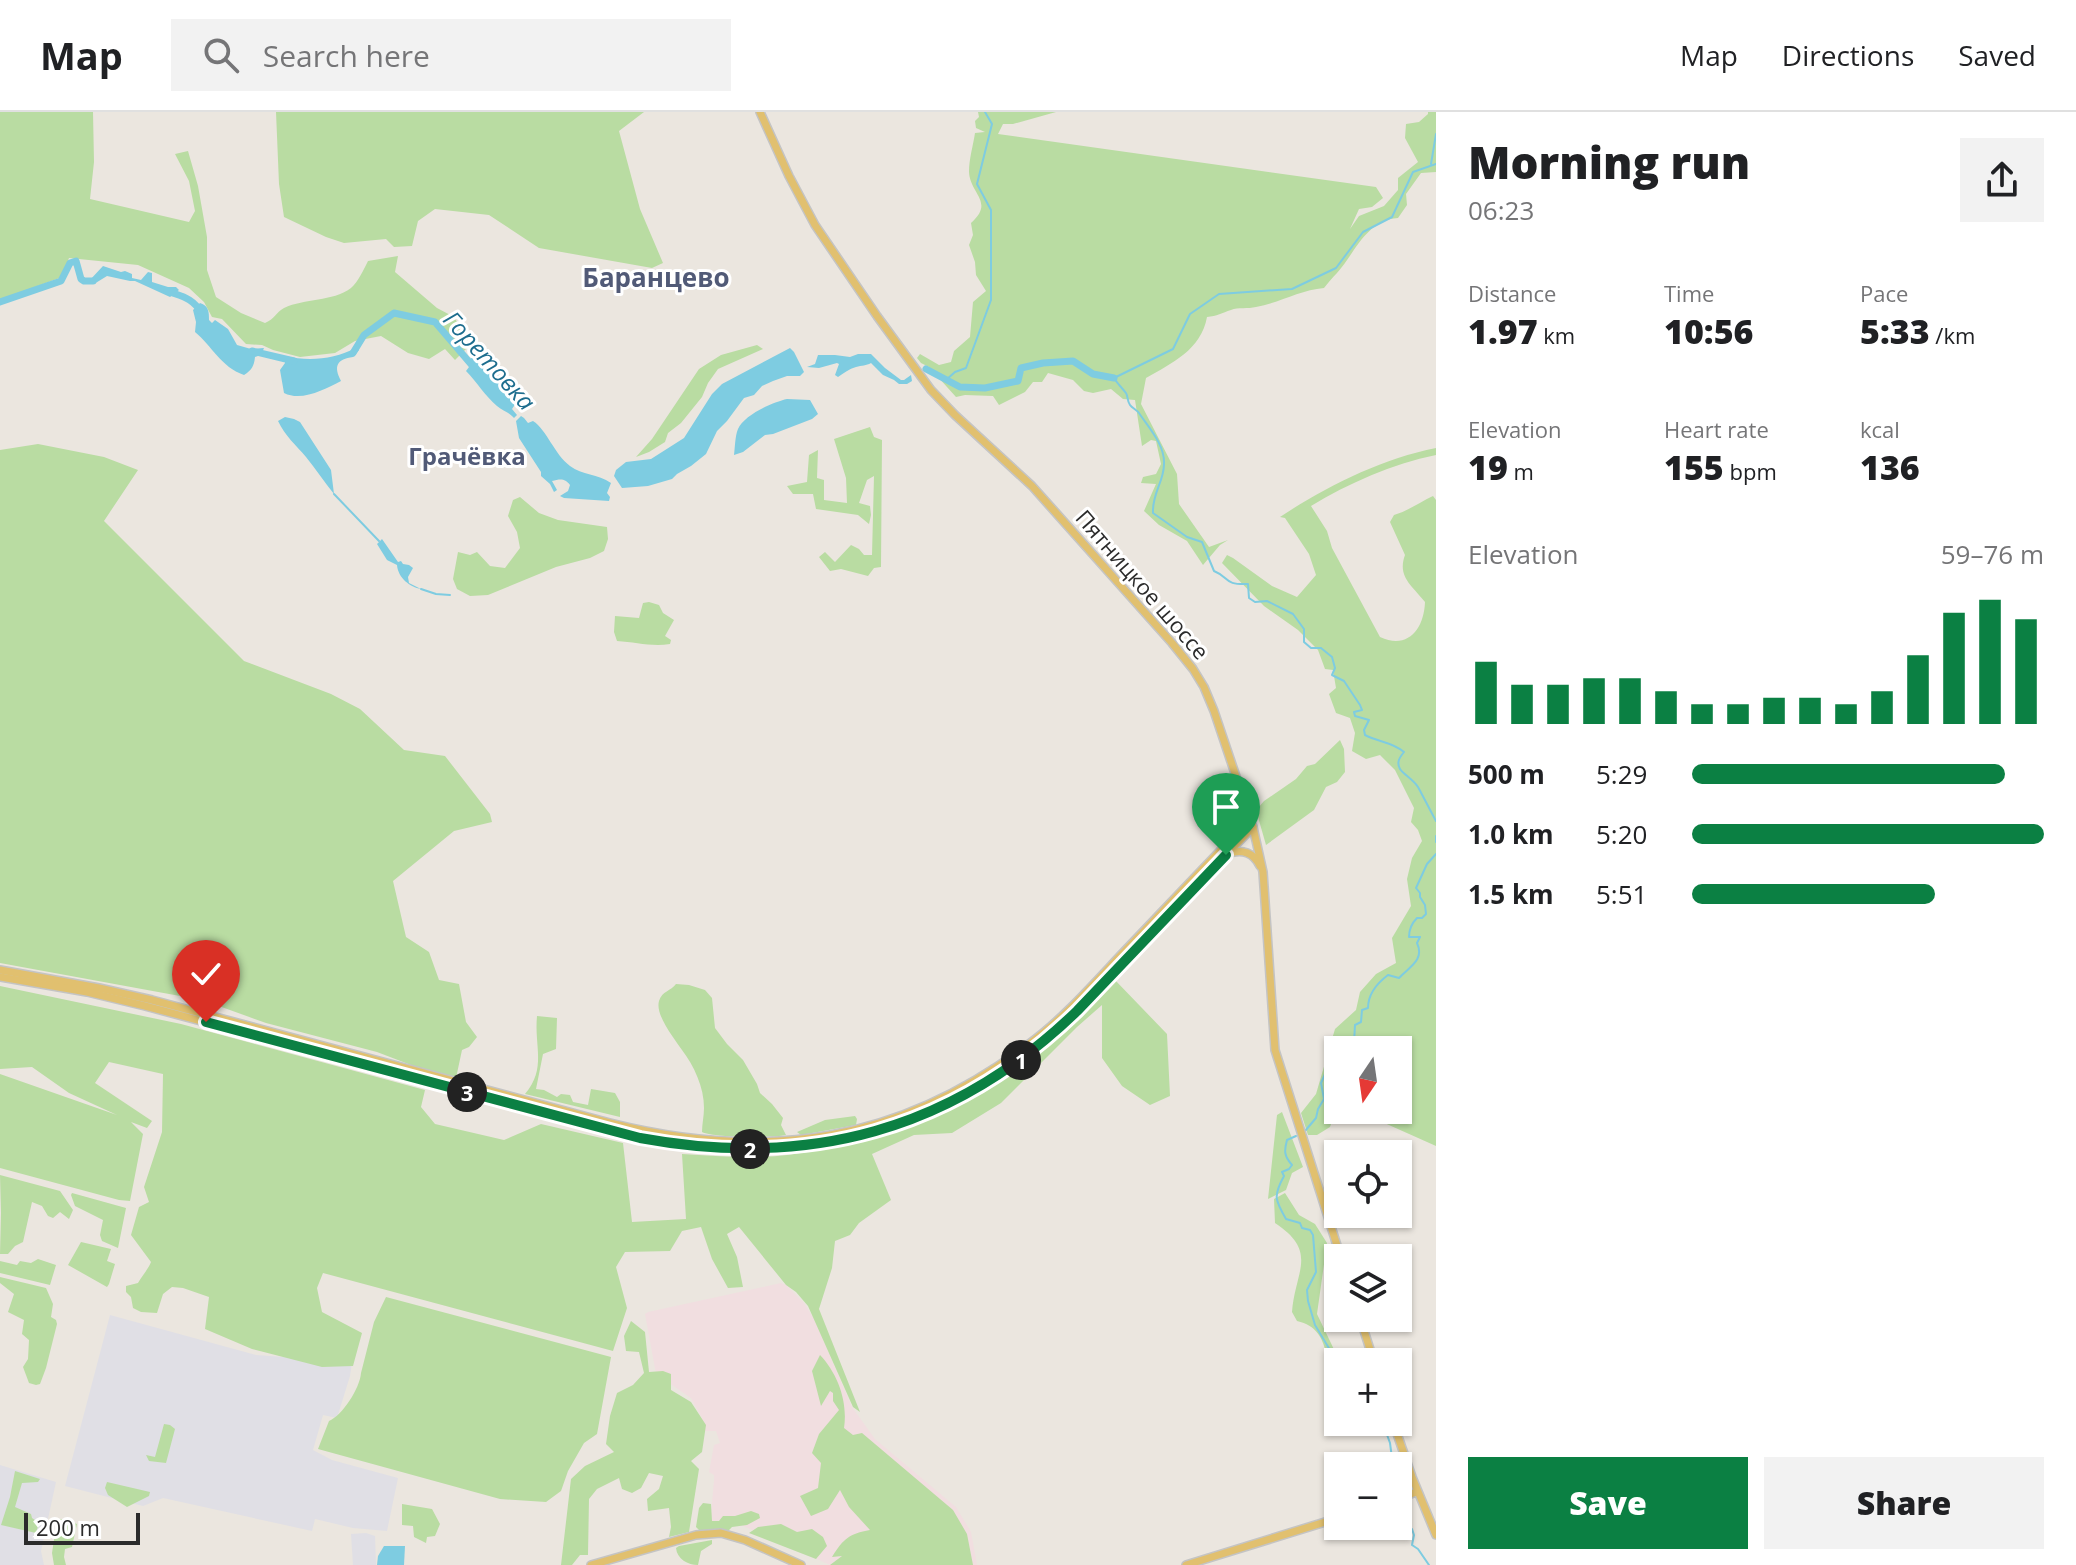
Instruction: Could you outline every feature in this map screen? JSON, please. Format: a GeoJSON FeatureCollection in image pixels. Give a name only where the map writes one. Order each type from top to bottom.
{"type":"FeatureCollection","features":[{"type":"Feature","properties":{"kind":"main road","name":"Пятницкое шоссе"},"geometry":{"type":"LineString","coordinates":[[760,112],[798,196],[828,247],[931,390],[1032,486],[1193,669],[1204,687],[1252,823],[1263,872],[1275,1050],[1337,1244]]}},
{"type":"Feature","properties":{"kind":"main road"},"geometry":{"type":"LineString","coordinates":[[0,977],[145,1006],[629,1136],[715,1148],[798,1147],[848,1139],[918,1117],[977,1089],[1012,1066],[1077,1011],[1226,855],[1252,823]]}},
{"type":"Feature","properties":{"kind":"main road"},"geometry":{"type":"LineString","coordinates":[[0,970],[163,1003],[650,1133],[718,1142],[811,1139],[873,1125],[934,1102],[981,1077],[1030,1044],[1081,997],[1252,823]]}},
{"type":"Feature","properties":{"kind":"main road"},"geometry":{"type":"LineString","coordinates":[[1226,855],[1234,851],[1248,853],[1258,861],[1263,872]]}},
{"type":"Feature","properties":{"kind":"main road"},"geometry":{"type":"LineString","coordinates":[[1398,1436],[1436,1535]]}},
{"type":"Feature","properties":{"kind":"main road"},"geometry":{"type":"LineString","coordinates":[[1412,1493],[1417,1492]]}},
{"type":"Feature","properties":{"kind":"main road"},"geometry":{"type":"LineString","coordinates":[[1186,1565],[1324,1522]]}},
{"type":"Feature","properties":{"kind":"main road"},"geometry":{"type":"LineString","coordinates":[[591,1565],[696,1535],[721,1533],[745,1540],[801,1565]]}},
{"type":"Feature","properties":{"kind":"shaded area"},"geometry":{"type":"Polygon","coordinates":[[[781,1283],[804,1303],[815,1321],[852,1407],[875,1439],[956,1507],[971,1532],[977,1565],[830,1565],[730,1520],[712,1521],[714,1475],[709,1472],[714,1445],[720,1443],[716,1431],[705,1431],[691,1398],[656,1374],[645,1314],[781,1283]]]}},
{"type":"Feature","properties":{"kind":"shaded area"},"geometry":{"type":"Polygon","coordinates":[[[110,1315],[256,1355],[352,1362],[337,1418],[323,1415],[313,1450],[332,1460],[398,1478],[387,1531],[353,1528],[315,1519],[312,1531],[163,1498],[143,1506],[65,1486],[110,1315]]]}},
{"type":"Feature","properties":{"kind":"shaded area"},"geometry":{"type":"Polygon","coordinates":[[[0,1465],[56,1482],[41,1551],[44,1565],[0,1565],[0,1465]]]}},
{"type":"Feature","properties":{"kind":"shaded area"},"geometry":{"type":"Polygon","coordinates":[[[351,1534],[375,1536],[376,1565],[353,1565],[351,1534]]]}},
{"type":"Feature","properties":{"kind":"green space"},"geometry":{"type":"Polygon","coordinates":[[[0,112],[93,112],[94,162],[90,199],[189,222],[195,211],[189,181],[175,154],[188,151],[207,237],[207,270],[216,297],[241,313],[265,323],[284,308],[335,296],[351,288],[368,261],[398,256],[395,272],[437,308],[454,317],[471,344],[455,360],[445,349],[429,359],[408,353],[381,336],[355,341],[335,353],[300,357],[262,345],[246,344],[222,319],[212,317],[204,302],[189,288],[138,265],[69,258],[62,277],[0,300],[0,112]]]}},
{"type":"Feature","properties":{"kind":"green space"},"geometry":{"type":"Polygon","coordinates":[[[276,112],[644,112],[619,131],[640,209],[663,263],[652,268],[539,248],[489,215],[435,209],[418,221],[412,246],[394,247],[386,239],[344,243],[326,237],[284,217],[279,184],[276,112]]]}},
{"type":"Feature","properties":{"kind":"green space"},"geometry":{"type":"Polygon","coordinates":[[[978,112],[1056,112],[1003,124],[998,134],[1376,187],[1383,198],[1372,207],[1359,209],[1350,229],[1359,216],[1384,206],[1398,190],[1398,178],[1418,162],[1405,138],[1406,124],[1419,122],[1428,112],[1436,112],[1436,172],[1421,173],[1406,194],[1407,205],[1398,218],[1387,220],[1369,231],[1324,288],[1207,317],[1192,347],[1146,378],[1141,404],[1177,474],[1179,504],[1209,547],[1228,540],[1203,565],[1187,541],[1159,525],[1144,511],[1156,484],[1141,483],[1143,477],[1156,474],[1161,464],[1156,441],[1151,440],[1142,446],[1135,400],[1123,399],[1111,389],[1093,393],[1084,391],[1073,380],[1048,373],[1042,382],[1033,382],[1025,392],[999,405],[993,396],[956,397],[917,358],[920,354],[939,365],[951,362],[954,351],[970,337],[973,302],[986,291],[976,275],[969,245],[973,235],[971,223],[981,209],[969,172],[975,133],[985,132],[976,128],[978,112]]]}},
{"type":"Feature","properties":{"kind":"green space"},"geometry":{"type":"Polygon","coordinates":[[[757,345],[763,349],[718,369],[702,397],[681,423],[668,433],[665,442],[636,457],[652,439],[699,369],[721,355],[757,345]]]}},
{"type":"Feature","properties":{"kind":"green space"},"geometry":{"type":"Polygon","coordinates":[[[870,427],[874,437],[882,440],[881,567],[874,568],[868,576],[841,569],[830,571],[819,557],[825,552],[835,562],[851,545],[864,555],[872,555],[874,476],[867,480],[859,503],[870,506],[869,524],[858,515],[816,509],[813,494],[793,494],[787,486],[807,482],[809,455],[818,450],[817,478],[824,480],[824,500],[847,503],[846,478],[834,439],[870,427]]]}},
{"type":"Feature","properties":{"kind":"green space"},"geometry":{"type":"Polygon","coordinates":[[[38,444],[104,457],[138,470],[104,521],[244,661],[331,694],[360,709],[404,750],[445,756],[490,814],[492,822],[454,831],[393,881],[406,937],[429,952],[439,980],[459,984],[466,1022],[477,1037],[462,1050],[456,1078],[424,1070],[377,1052],[266,1023],[216,1005],[0,963],[0,450],[38,444]]]}},
{"type":"Feature","properties":{"kind":"green space"},"geometry":{"type":"Polygon","coordinates":[[[1436,448],[1436,455],[1371,475],[1311,506],[1327,531],[1332,548],[1380,637],[1399,641],[1418,628],[1425,602],[1404,575],[1405,555],[1390,522],[1394,515],[1433,496],[1436,500],[1436,1146],[1387,1124],[1412,1124],[1412,1036],[1333,1036],[1335,1029],[1356,1010],[1360,992],[1376,974],[1396,963],[1392,938],[1411,906],[1407,879],[1412,858],[1422,841],[1411,822],[1414,808],[1395,770],[1380,755],[1366,759],[1352,751],[1355,733],[1350,718],[1336,713],[1329,694],[1336,688],[1333,670],[1325,669],[1318,650],[1298,630],[1264,606],[1222,563],[1227,555],[1272,586],[1297,597],[1316,575],[1309,554],[1285,518],[1280,517],[1355,475],[1395,459],[1436,448]]]}},
{"type":"Feature","properties":{"kind":"green space"},"geometry":{"type":"Polygon","coordinates":[[[520,497],[539,513],[558,520],[607,527],[608,539],[604,551],[488,595],[470,596],[457,589],[453,579],[458,552],[470,555],[477,552],[490,566],[505,568],[520,548],[517,532],[508,516],[513,500],[520,497]]]}},
{"type":"Feature","properties":{"kind":"green space"},"geometry":{"type":"Polygon","coordinates":[[[643,603],[659,605],[663,613],[674,620],[665,636],[671,640],[670,644],[617,641],[615,616],[639,618],[643,603]]]}},
{"type":"Feature","properties":{"kind":"green space"},"geometry":{"type":"Polygon","coordinates":[[[1340,740],[1344,749],[1345,772],[1337,782],[1326,787],[1314,810],[1266,845],[1258,808],[1296,779],[1307,766],[1315,764],[1340,740]]]}},
{"type":"Feature","properties":{"kind":"green space"},"geometry":{"type":"Polygon","coordinates":[[[1114,979],[1167,1034],[1170,1096],[1150,1105],[1122,1086],[1102,1058],[1102,1005],[1001,1103],[952,1133],[914,1135],[872,1154],[891,1200],[859,1223],[850,1235],[835,1241],[832,1268],[819,1309],[860,1412],[853,1407],[808,1306],[786,1285],[739,1227],[727,1234],[737,1257],[743,1287],[728,1288],[712,1259],[701,1227],[682,1231],[670,1251],[625,1252],[616,1267],[627,1308],[613,1351],[323,1273],[317,1288],[322,1312],[362,1333],[353,1366],[322,1367],[252,1349],[205,1329],[209,1297],[183,1288],[172,1287],[163,1294],[157,1313],[133,1308],[126,1286],[138,1283],[151,1262],[131,1235],[139,1207],[149,1202],[144,1187],[162,1132],[163,1074],[109,1062],[95,1083],[152,1121],[147,1128],[131,1122],[143,1134],[130,1201],[0,1168],[0,1074],[117,1115],[69,1093],[32,1067],[0,1069],[0,986],[181,1024],[425,1090],[421,1107],[435,1124],[504,1140],[541,1124],[623,1143],[632,1222],[686,1219],[682,1154],[761,1157],[815,1151],[900,1128],[955,1106],[1005,1077],[1049,1044],[1114,979]]]}},
{"type":"Feature","properties":{"kind":"green space"},"geometry":{"type":"Polygon","coordinates":[[[676,984],[705,990],[712,998],[715,1028],[743,1060],[760,1093],[783,1118],[781,1125],[786,1135],[743,1137],[702,1132],[704,1100],[700,1085],[660,1013],[662,995],[676,984]]]}},
{"type":"Feature","properties":{"kind":"green space"},"geometry":{"type":"Polygon","coordinates":[[[537,1016],[557,1018],[556,1049],[543,1054],[536,1089],[557,1097],[570,1095],[573,1102],[588,1105],[591,1089],[615,1093],[620,1102],[620,1117],[525,1094],[538,1066],[537,1016]]]}},
{"type":"Feature","properties":{"kind":"green space"},"geometry":{"type":"Polygon","coordinates":[[[1324,1067],[1324,1124],[1331,1124],[1317,1135],[1308,1135],[1301,1113],[1316,1094],[1324,1067]]]}},
{"type":"Feature","properties":{"kind":"green space"},"geometry":{"type":"Polygon","coordinates":[[[1282,1112],[1303,1167],[1292,1173],[1286,1190],[1268,1199],[1277,1115],[1282,1112]]]}},
{"type":"Feature","properties":{"kind":"green space"},"geometry":{"type":"Polygon","coordinates":[[[855,1116],[856,1125],[801,1135],[797,1132],[825,1120],[855,1116]]]}},
{"type":"Feature","properties":{"kind":"green space"},"geometry":{"type":"Polygon","coordinates":[[[0,1175],[60,1191],[73,1210],[69,1219],[60,1212],[53,1218],[48,1216],[42,1206],[32,1202],[23,1242],[8,1254],[0,1254],[0,1175]]]}},
{"type":"Feature","properties":{"kind":"green space"},"geometry":{"type":"Polygon","coordinates":[[[72,1193],[126,1208],[118,1248],[102,1241],[103,1220],[75,1206],[72,1193]]]}},
{"type":"Feature","properties":{"kind":"green space"},"geometry":{"type":"Polygon","coordinates":[[[1285,1193],[1299,1215],[1315,1224],[1327,1243],[1324,1244],[1317,1314],[1333,1348],[1324,1348],[1317,1333],[1297,1321],[1292,1312],[1301,1253],[1297,1243],[1275,1223],[1274,1199],[1285,1193]]]}},
{"type":"Feature","properties":{"kind":"green space"},"geometry":{"type":"Polygon","coordinates":[[[81,1242],[111,1249],[107,1261],[115,1264],[107,1287],[68,1265],[81,1242]]]}},
{"type":"Feature","properties":{"kind":"green space"},"geometry":{"type":"Polygon","coordinates":[[[38,1259],[56,1265],[50,1285],[0,1273],[0,1261],[17,1265],[20,1261],[31,1263],[38,1259]]]}},
{"type":"Feature","properties":{"kind":"green space"},"geometry":{"type":"Polygon","coordinates":[[[0,1277],[46,1288],[53,1304],[51,1317],[57,1324],[40,1384],[29,1383],[23,1367],[28,1359],[29,1340],[22,1334],[24,1320],[8,1312],[14,1294],[0,1283],[0,1277]]]}},
{"type":"Feature","properties":{"kind":"green space"},"geometry":{"type":"Polygon","coordinates":[[[386,1297],[611,1357],[597,1434],[584,1443],[561,1491],[546,1502],[500,1499],[318,1449],[329,1421],[345,1408],[354,1393],[374,1322],[386,1297]]]}},
{"type":"Feature","properties":{"kind":"green space"},"geometry":{"type":"Polygon","coordinates":[[[631,1321],[645,1332],[649,1372],[671,1374],[671,1390],[691,1402],[706,1425],[702,1452],[691,1461],[699,1469],[689,1532],[669,1537],[669,1508],[648,1511],[647,1499],[659,1489],[663,1476],[649,1473],[641,1488],[632,1493],[622,1489],[619,1478],[597,1489],[589,1499],[588,1555],[580,1555],[572,1565],[561,1565],[571,1479],[585,1466],[614,1452],[606,1444],[617,1393],[633,1385],[644,1373],[639,1352],[626,1351],[624,1336],[631,1321]]]}},
{"type":"Feature","properties":{"kind":"green space"},"geometry":{"type":"Polygon","coordinates":[[[820,1355],[840,1389],[844,1428],[853,1435],[862,1433],[953,1510],[967,1534],[973,1565],[830,1565],[842,1556],[832,1557],[844,1541],[852,1535],[870,1530],[849,1507],[840,1490],[828,1509],[811,1516],[800,1496],[818,1488],[821,1463],[812,1453],[819,1434],[839,1410],[830,1391],[821,1406],[812,1371],[820,1355]]]}},
{"type":"Feature","properties":{"kind":"green space"},"geometry":{"type":"Polygon","coordinates":[[[164,1424],[175,1429],[166,1463],[149,1461],[146,1455],[155,1457],[164,1424]]]}},
{"type":"Feature","properties":{"kind":"green space"},"geometry":{"type":"Polygon","coordinates":[[[15,1471],[40,1479],[38,1482],[22,1483],[15,1507],[31,1514],[39,1523],[36,1533],[1,1525],[15,1471]]]}},
{"type":"Feature","properties":{"kind":"green space"},"geometry":{"type":"Polygon","coordinates":[[[107,1482],[150,1492],[149,1496],[127,1507],[108,1495],[105,1488],[107,1482]]]}},
{"type":"Feature","properties":{"kind":"green space"},"geometry":{"type":"Polygon","coordinates":[[[703,1503],[711,1504],[712,1521],[751,1511],[759,1514],[760,1518],[729,1530],[700,1531],[696,1527],[699,1508],[703,1503]]]}},
{"type":"Feature","properties":{"kind":"green space"},"geometry":{"type":"Polygon","coordinates":[[[402,1504],[432,1509],[440,1524],[435,1536],[427,1537],[426,1543],[414,1537],[413,1526],[402,1525],[402,1504]]]}},
{"type":"Feature","properties":{"kind":"green space"},"geometry":{"type":"Polygon","coordinates":[[[57,1520],[77,1524],[72,1547],[65,1549],[66,1565],[54,1565],[52,1553],[57,1520]]]}},
{"type":"Feature","properties":{"kind":"green space"},"geometry":{"type":"Polygon","coordinates":[[[781,1524],[797,1532],[812,1529],[823,1537],[827,1546],[816,1559],[749,1533],[758,1527],[781,1524]]]}},
{"type":"Feature","properties":{"kind":"green space"},"geometry":{"type":"Polygon","coordinates":[[[712,1540],[712,1544],[701,1551],[698,1565],[684,1561],[678,1555],[676,1548],[679,1546],[712,1540]]]}},
{"type":"Feature","properties":{"kind":"water"},"geometry":{"type":"Polygon","coordinates":[[[103,266],[125,271],[132,274],[132,278],[141,280],[148,272],[152,273],[152,282],[179,290],[170,297],[135,281],[107,276],[94,284],[83,283],[103,266]]]}},
{"type":"Feature","properties":{"kind":"water"},"geometry":{"type":"Polygon","coordinates":[[[200,303],[207,308],[209,320],[212,323],[215,320],[228,329],[237,345],[251,349],[264,348],[244,375],[223,362],[195,332],[193,310],[200,303]]]}},
{"type":"Feature","properties":{"kind":"water"},"geometry":{"type":"Polygon","coordinates":[[[356,348],[359,350],[353,357],[343,359],[338,364],[341,381],[306,395],[284,393],[280,370],[285,356],[322,358],[356,348]]]}},
{"type":"Feature","properties":{"kind":"water"},"geometry":{"type":"Polygon","coordinates":[[[790,348],[804,372],[800,376],[773,381],[762,386],[754,395],[744,398],[717,431],[706,454],[672,479],[648,486],[622,488],[614,476],[616,470],[626,462],[651,459],[684,438],[712,394],[722,384],[790,348]]]}},
{"type":"Feature","properties":{"kind":"water"},"geometry":{"type":"Polygon","coordinates":[[[479,352],[516,396],[518,400],[512,409],[517,415],[514,418],[499,408],[466,371],[471,358],[479,352]]]}},
{"type":"Feature","properties":{"kind":"water"},"geometry":{"type":"Polygon","coordinates":[[[871,354],[901,380],[911,375],[912,381],[899,384],[871,363],[838,377],[835,375],[837,363],[819,368],[807,367],[815,364],[818,355],[850,357],[871,354]]]}},
{"type":"Feature","properties":{"kind":"water"},"geometry":{"type":"Polygon","coordinates":[[[787,399],[810,400],[818,414],[812,419],[765,435],[734,455],[736,435],[741,424],[760,410],[787,399]]]}},
{"type":"Feature","properties":{"kind":"water"},"geometry":{"type":"Polygon","coordinates":[[[521,416],[528,423],[533,421],[538,425],[570,466],[611,483],[607,493],[609,501],[564,498],[560,496],[568,491],[570,485],[562,480],[552,481],[557,490],[554,492],[519,438],[516,421],[521,416]]]}},
{"type":"Feature","properties":{"kind":"water"},"geometry":{"type":"Polygon","coordinates":[[[285,417],[300,422],[331,470],[334,494],[284,431],[278,421],[285,417]]]}},
{"type":"Feature","properties":{"kind":"water"},"geometry":{"type":"Polygon","coordinates":[[[382,539],[398,562],[413,568],[408,577],[409,583],[421,589],[413,586],[405,581],[397,565],[387,560],[377,544],[382,539]]]}},
{"type":"Feature","properties":{"kind":"water"},"geometry":{"type":"Polygon","coordinates":[[[384,1546],[405,1546],[404,1565],[377,1565],[384,1546]]]}},
{"type":"Feature","properties":{"kind":"waterway"},"geometry":{"type":"LineString","coordinates":[[946,380],[966,368],[991,300],[991,210],[977,184],[992,124],[985,112]]}},
{"type":"Feature","properties":{"kind":"waterway"},"geometry":{"type":"LineString","coordinates":[[1431,164],[1436,134]]}},
{"type":"Feature","properties":{"kind":"waterway","name":"Горетовка"},"geometry":{"type":"LineString","coordinates":[[1436,164],[1413,172],[1392,217],[1363,232],[1336,268],[1292,289],[1219,294],[1190,314],[1173,349],[1114,378],[1162,450],[1163,470],[1153,513],[1187,537],[1202,542],[1214,571],[1231,582],[1248,584],[1249,598],[1255,602],[1267,601],[1293,614],[1304,629],[1304,642],[1311,648],[1321,648],[1332,657],[1335,668],[1332,675],[1344,681],[1362,710],[1354,712],[1355,716],[1369,720],[1365,735],[1404,752],[1398,762],[1400,769],[1418,787],[1436,821]]}},
{"type":"Feature","properties":{"kind":"waterway","name":"Горетовка"},"geometry":{"type":"LineString","coordinates":[[0,302],[61,281],[70,263],[76,261],[81,279],[93,281]]}},
{"type":"Feature","properties":{"kind":"waterway","name":"Горетовка"},"geometry":{"type":"LineString","coordinates":[[167,291],[190,301],[202,313]]}},
{"type":"Feature","properties":{"kind":"waterway","name":"Горетовка"},"geometry":{"type":"LineString","coordinates":[[353,353],[364,335],[394,313],[435,322],[476,370]]}},
{"type":"Feature","properties":{"kind":"waterway","name":"Горетовка"},"geometry":{"type":"LineString","coordinates":[[252,351],[294,361]]}},
{"type":"Feature","properties":{"kind":"waterway","name":"Горетовка"},"geometry":{"type":"LineString","coordinates":[[926,369],[960,387],[985,388],[1018,381],[1021,368],[1073,361],[1093,374],[1114,378]]}},
{"type":"Feature","properties":{"kind":"waterway"},"geometry":{"type":"LineString","coordinates":[[334,494],[379,541]]}},
{"type":"Feature","properties":{"kind":"waterway"},"geometry":{"type":"LineString","coordinates":[[421,589],[450,595]]}},
{"type":"Feature","properties":{"kind":"waterway","name":"Горетовка"},"geometry":{"type":"LineString","coordinates":[[1436,836],[1436,842]]}},
{"type":"Feature","properties":{"kind":"waterway","name":"Горетовка"},"geometry":{"type":"LineString","coordinates":[[1354,1036],[1355,1025],[1361,1022],[1362,1010],[1368,1008],[1369,998],[1376,986],[1388,975],[1399,978],[1417,959],[1420,937],[1409,937],[1410,931],[1417,918],[1426,914],[1416,888],[1427,864],[1436,854]]}},
{"type":"Feature","properties":{"kind":"waterway","name":"Горетовка"},"geometry":{"type":"LineString","coordinates":[[1324,1076],[1321,1083],[1324,1099]]}},
{"type":"Feature","properties":{"kind":"waterway","name":"Горетовка"},"geometry":{"type":"LineString","coordinates":[[1305,1131],[1316,1118],[1324,1099]]}},
{"type":"Feature","properties":{"kind":"waterway","name":"Горетовка"},"geometry":{"type":"LineString","coordinates":[[1296,1136],[1287,1140],[1285,1153],[1292,1165],[1282,1172],[1284,1176],[1277,1198],[1286,1219],[1300,1223],[1313,1235],[1316,1272],[1307,1290],[1308,1301],[1315,1325],[1329,1348]]}},
{"type":"Feature","properties":{"kind":"waterway","name":"Горетовка"},"geometry":{"type":"LineString","coordinates":[[1387,1436],[1391,1452]]}},
{"type":"Feature","properties":{"kind":"waterway","name":"Горетовка"},"geometry":{"type":"LineString","coordinates":[[1412,1529],[1412,1545],[1429,1565]]}},
{"type":"Feature","properties":{"kind":"district","name":"Баранцево"},"geometry":{"type":"Point","coordinates":[656,277]}},
{"type":"Feature","properties":{"kind":"district","name":"Грачёвка"},"geometry":{"type":"Point","coordinates":[467,455]}},
{"type":"Feature","properties":{"kind":"route"},"geometry":{"type":"LineString","coordinates":[[206,1022],[640,1138],[733,1149],[824,1143],[848,1139],[918,1117],[977,1089],[1012,1066],[1077,1011],[1226,855]]}}]}
